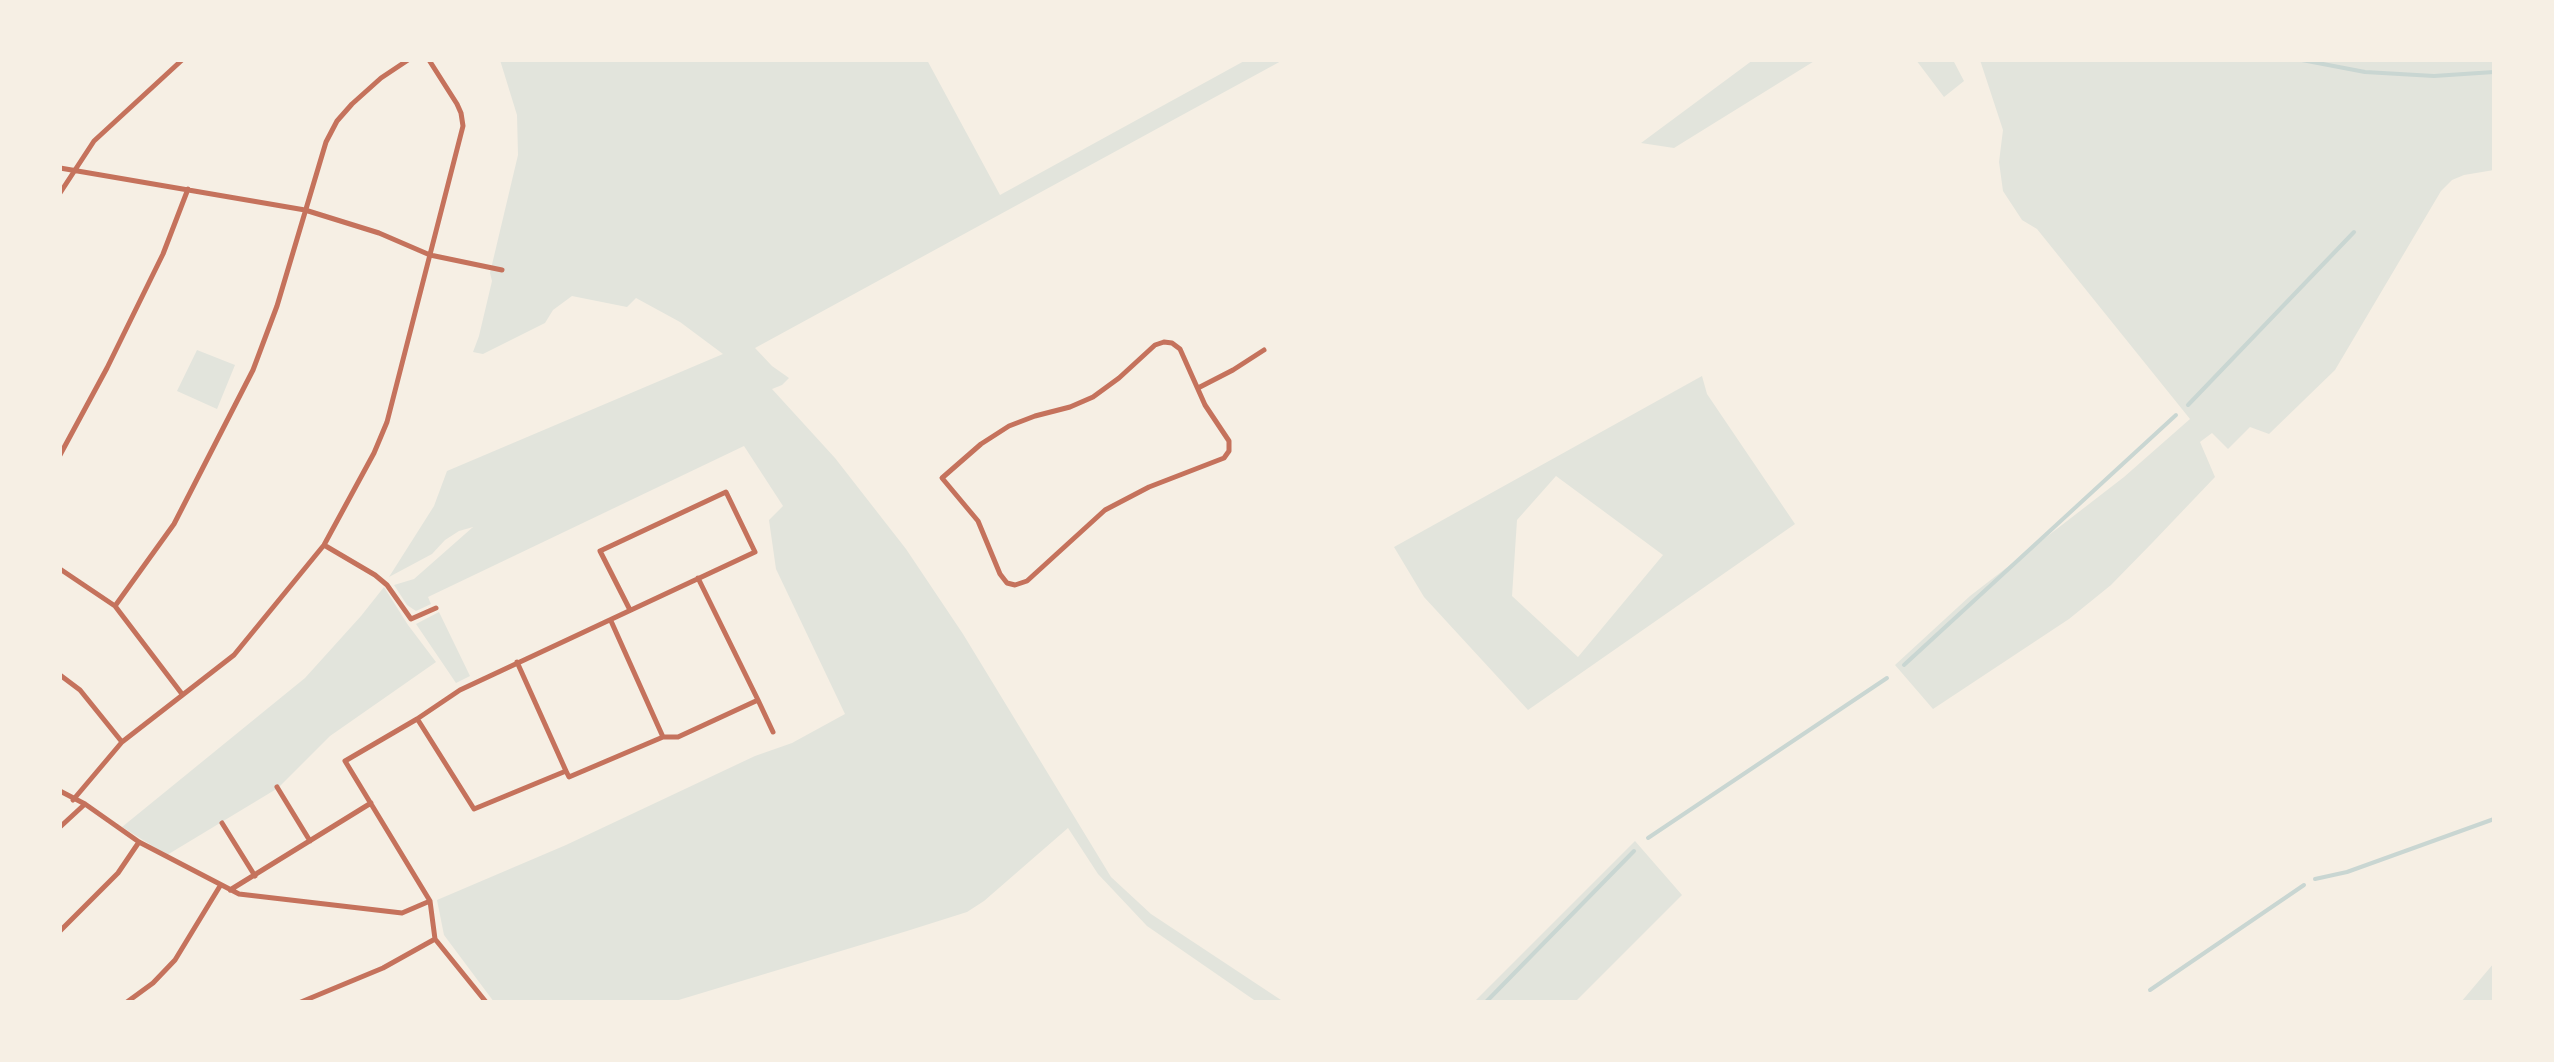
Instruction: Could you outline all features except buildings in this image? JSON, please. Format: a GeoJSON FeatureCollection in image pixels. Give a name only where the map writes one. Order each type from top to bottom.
{"type":"FeatureCollection","features":[{"type":"Feature","properties":{"kind":"street"},"geometry":{"type":"LineString","coordinates":[[60,193],[94,141],[182,60]]}},
{"type":"Feature","properties":{"kind":"street"},"geometry":{"type":"LineString","coordinates":[[116,606],[174,524],[253,370],[326,142],[337,121],[381,78],[408,60]]}},
{"type":"Feature","properties":{"kind":"street"},"geometry":{"type":"LineString","coordinates":[[73,800],[122,742],[234,655],[324,544],[374,453],[387,422],[462,126],[462,114],[430,60]]}},
{"type":"Feature","properties":{"kind":"street"},"geometry":{"type":"LineString","coordinates":[[60,168],[305,210],[430,254],[502,270]]}},
{"type":"Feature","properties":{"kind":"street"},"geometry":{"type":"LineString","coordinates":[[60,455],[163,254],[188,189]]}},
{"type":"Feature","properties":{"kind":"street"},"geometry":{"type":"LineString","coordinates":[[1172,343],[1180,349],[1198,388],[1229,441],[1224,458],[1149,487],[1105,510],[1026,581],[1007,583],[978,521],[942,478],[1009,426],[1093,397],[1155,345],[1172,343]]}},
{"type":"Feature","properties":{"kind":"street"},"geometry":{"type":"LineString","coordinates":[[1198,388],[1264,350]]}},
{"type":"Feature","properties":{"kind":"street"},"geometry":{"type":"LineString","coordinates":[[486,1002],[435,939],[430,901],[344,760],[460,690],[755,552],[726,492],[600,550],[630,610]]}},
{"type":"Feature","properties":{"kind":"street"},"geometry":{"type":"LineString","coordinates":[[324,544],[387,585],[411,619],[436,608]]}},
{"type":"Feature","properties":{"kind":"street"},"geometry":{"type":"LineString","coordinates":[[60,570],[116,606],[182,694]]}},
{"type":"Feature","properties":{"kind":"street"},"geometry":{"type":"LineString","coordinates":[[698,578],[773,732]]}},
{"type":"Feature","properties":{"kind":"street"},"geometry":{"type":"LineString","coordinates":[[610,619],[663,736]]}},
{"type":"Feature","properties":{"kind":"street"},"geometry":{"type":"LineString","coordinates":[[518,662],[570,777],[663,736],[678,737],[758,700]]}},
{"type":"Feature","properties":{"kind":"street"},"geometry":{"type":"LineString","coordinates":[[60,675],[80,690],[122,742]]}},
{"type":"Feature","properties":{"kind":"street"},"geometry":{"type":"LineString","coordinates":[[417,719],[474,809],[566,771]]}},
{"type":"Feature","properties":{"kind":"street"},"geometry":{"type":"LineString","coordinates":[[277,787],[310,841]]}},
{"type":"Feature","properties":{"kind":"street"},"geometry":{"type":"LineString","coordinates":[[60,791],[139,842],[239,894],[402,912],[430,901]]}},
{"type":"Feature","properties":{"kind":"street"},"geometry":{"type":"LineString","coordinates":[[230,890],[371,803]]}},
{"type":"Feature","properties":{"kind":"street"},"geometry":{"type":"LineString","coordinates":[[60,827],[85,804]]}},
{"type":"Feature","properties":{"kind":"street"},"geometry":{"type":"LineString","coordinates":[[222,823],[254,876]]}},
{"type":"Feature","properties":{"kind":"street"},"geometry":{"type":"LineString","coordinates":[[60,931],[118,874],[139,842]]}},
{"type":"Feature","properties":{"kind":"street"},"geometry":{"type":"LineString","coordinates":[[127,1002],[175,960],[220,886]]}},
{"type":"Feature","properties":{"kind":"street"},"geometry":{"type":"LineString","coordinates":[[300,1002],[384,968],[435,939]]}},
{"type":"Feature","properties":{"kind":"shaded area"},"geometry":{"type":"Polygon","coordinates":[[[500,60],[927,60],[1000,195],[1246,60],[1283,60],[755,348],[789,378],[772,389],[835,458],[906,549],[963,634],[1111,877],[1151,914],[1284,1002],[1257,1002],[1147,926],[1098,874],[1068,828],[967,912],[907,931],[672,1002],[494,1002],[444,935],[437,900],[566,845],[755,756],[792,743],[845,714],[776,569],[769,520],[783,506],[744,446],[428,597],[431,604],[416,611],[394,585],[414,579],[473,527],[459,531],[432,554],[389,577],[434,506],[447,471],[723,354],[680,322],[636,298],[627,307],[572,296],[553,310],[545,323],[483,354],[473,352],[518,155],[517,115],[500,60]]]}},
{"type":"Feature","properties":{"kind":"shaded area"},"geometry":{"type":"Polygon","coordinates":[[[1753,60],[1816,60],[1674,148],[1641,143],[1753,60]]]}},
{"type":"Feature","properties":{"kind":"shaded area"},"geometry":{"type":"Polygon","coordinates":[[[1916,60],[1953,60],[1964,81],[1944,97],[1916,60]]]}},
{"type":"Feature","properties":{"kind":"shaded area"},"geometry":{"type":"Polygon","coordinates":[[[1980,60],[2494,60],[2494,170],[2464,175],[2441,191],[2335,370],[2269,434],[2250,427],[2228,449],[2212,433],[2200,442],[2215,477],[2111,585],[2069,619],[1933,709],[1895,665],[1970,596],[2124,477],[2190,419],[2037,229],[2022,220],[2003,191],[1999,162],[2003,130],[1980,60]]]}},
{"type":"Feature","properties":{"kind":"shaded area"},"geometry":{"type":"Polygon","coordinates":[[[197,350],[235,365],[217,409],[177,391],[197,350]]]}},
{"type":"Feature","properties":{"kind":"shaded area"},"geometry":{"type":"Polygon","coordinates":[[[1702,376],[1707,394],[1795,524],[1528,710],[1424,597],[1394,547],[1702,376]],[[1556,476],[1517,520],[1512,596],[1578,657],[1663,555],[1556,476]]]}},
{"type":"Feature","properties":{"kind":"shaded area"},"geometry":{"type":"Polygon","coordinates":[[[384,587],[436,662],[330,736],[278,788],[167,855],[122,827],[305,678],[384,587]]]}},
{"type":"Feature","properties":{"kind":"shaded area"},"geometry":{"type":"Polygon","coordinates":[[[439,612],[470,676],[456,683],[416,624],[439,612]]]}},
{"type":"Feature","properties":{"kind":"shaded area"},"geometry":{"type":"Polygon","coordinates":[[[1635,841],[1682,895],[1575,1002],[1474,1002],[1635,841]]]}},
{"type":"Feature","properties":{"kind":"shaded area"},"geometry":{"type":"Polygon","coordinates":[[[2494,963],[2494,1002],[2461,1002],[2494,963]]]}},
{"type":"Feature","properties":{"kind":"waterway"},"geometry":{"type":"LineString","coordinates":[[2302,60],[2365,72],[2434,76],[2494,72]]}},
{"type":"Feature","properties":{"kind":"waterway"},"geometry":{"type":"LineString","coordinates":[[2188,405],[2354,232]]}},
{"type":"Feature","properties":{"kind":"waterway"},"geometry":{"type":"LineString","coordinates":[[1904,665],[2176,415]]}},
{"type":"Feature","properties":{"kind":"waterway"},"geometry":{"type":"LineString","coordinates":[[1648,838],[1887,678]]}},
{"type":"Feature","properties":{"kind":"waterway"},"geometry":{"type":"LineString","coordinates":[[2315,879],[2347,872],[2494,819]]}},
{"type":"Feature","properties":{"kind":"waterway"},"geometry":{"type":"LineString","coordinates":[[1486,1002],[1634,851]]}},
{"type":"Feature","properties":{"kind":"waterway"},"geometry":{"type":"LineString","coordinates":[[2150,990],[2304,885]]}}]}
